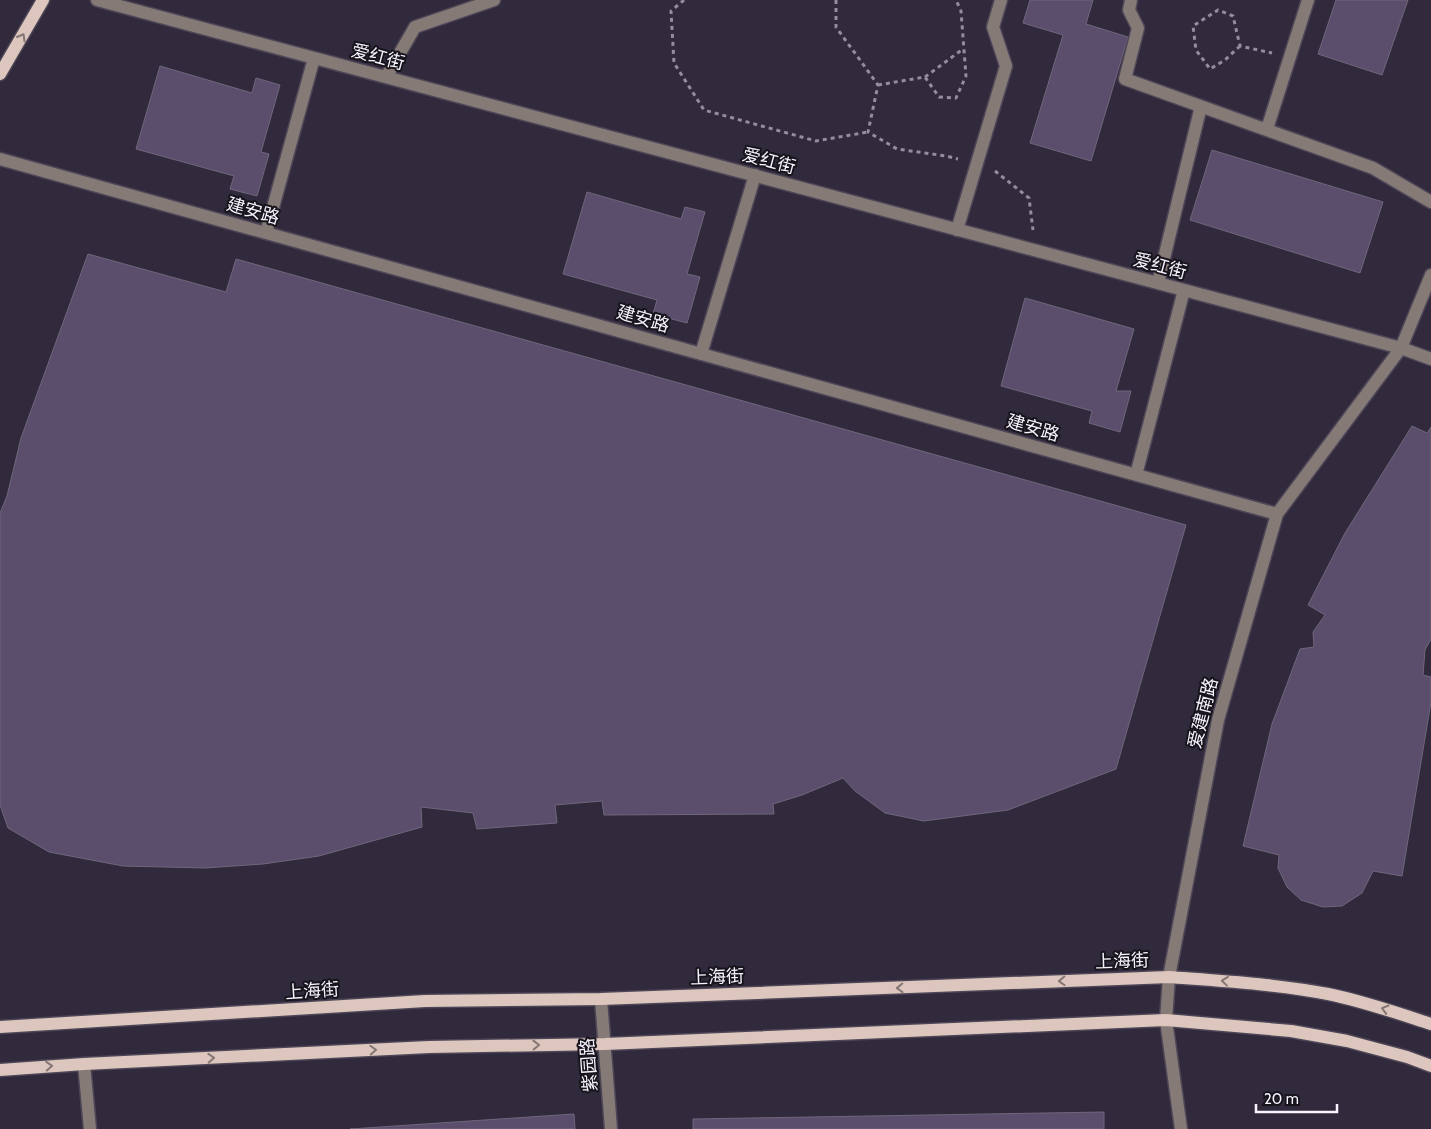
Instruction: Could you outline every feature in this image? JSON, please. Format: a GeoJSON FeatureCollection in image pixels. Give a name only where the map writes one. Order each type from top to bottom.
{"type":"FeatureCollection","features":[{"type":"Feature","properties":{"kind":"main road"},"geometry":{"type":"LineString","coordinates":[[0,74],[43,0]]}},
{"type":"Feature","properties":{"kind":"main road","name":"上海街"},"geometry":{"type":"LineString","coordinates":[[0,1028],[425,1001],[602,999],[1169,977],[1215,980],[1328,994],[1384,1008],[1431,1024]]}},
{"type":"Feature","properties":{"kind":"main road"},"geometry":{"type":"LineString","coordinates":[[0,1070],[84,1064],[420,1048],[605,1044],[1166,1020],[1291,1031],[1347,1040],[1407,1057],[1431,1066]]}},
{"type":"Feature","properties":{"kind":"street","name":"爱红街"},"geometry":{"type":"LineString","coordinates":[[97,0],[1400,348],[1431,359]]}},
{"type":"Feature","properties":{"kind":"street"},"geometry":{"type":"LineString","coordinates":[[386,77],[415,27],[494,0]]}},
{"type":"Feature","properties":{"kind":"street"},"geometry":{"type":"LineString","coordinates":[[957,230],[1006,66],[993,27],[1001,0]]}},
{"type":"Feature","properties":{"kind":"street"},"geometry":{"type":"LineString","coordinates":[[1131,0],[1129,10],[1138,28],[1125,79],[1373,168],[1431,202]]}},
{"type":"Feature","properties":{"kind":"street"},"geometry":{"type":"LineString","coordinates":[[1267,129],[1308,0]]}},
{"type":"Feature","properties":{"kind":"street"},"geometry":{"type":"LineString","coordinates":[[266,233],[314,58]]}},
{"type":"Feature","properties":{"kind":"street"},"geometry":{"type":"LineString","coordinates":[[1158,283],[1201,106]]}},
{"type":"Feature","properties":{"kind":"street","name":"建安路"},"geometry":{"type":"LineString","coordinates":[[0,159],[1277,514]]}},
{"type":"Feature","properties":{"kind":"street"},"geometry":{"type":"LineString","coordinates":[[701,354],[755,176]]}},
{"type":"Feature","properties":{"kind":"street","name":"爱建南路"},"geometry":{"type":"LineString","coordinates":[[1181,1129],[1166,1020],[1169,977],[1218,720],[1277,514],[1400,348],[1431,275]]}},
{"type":"Feature","properties":{"kind":"street"},"geometry":{"type":"LineString","coordinates":[[1136,474],[1184,290]]}},
{"type":"Feature","properties":{"kind":"street","name":"紫园路"},"geometry":{"type":"LineString","coordinates":[[602,999],[611,1129]]}},
{"type":"Feature","properties":{"kind":"street"},"geometry":{"type":"LineString","coordinates":[[84,1064],[90,1129]]}},
{"type":"Feature","properties":{"kind":"path"},"geometry":{"type":"LineString","coordinates":[[684,0],[671,11],[674,63],[704,110],[816,141],[868,132],[897,149],[946,156],[991,168],[1029,198],[1035,250]]}},
{"type":"Feature","properties":{"kind":"path"},"geometry":{"type":"LineString","coordinates":[[836,0],[836,27],[878,86],[868,132]]}},
{"type":"Feature","properties":{"kind":"path"},"geometry":{"type":"LineString","coordinates":[[925,77],[939,97],[956,98],[966,76],[961,12],[956,0]]}},
{"type":"Feature","properties":{"kind":"path"},"geometry":{"type":"LineString","coordinates":[[1218,10],[1233,16],[1240,46],[1225,60],[1210,69],[1196,50],[1193,26],[1218,10]]}},
{"type":"Feature","properties":{"kind":"path"},"geometry":{"type":"LineString","coordinates":[[1240,46],[1290,56]]}},
{"type":"Feature","properties":{"kind":"path"},"geometry":{"type":"LineString","coordinates":[[878,86],[925,77],[963,48]]}},
{"type":"Feature","properties":{"kind":"building"},"geometry":{"type":"Polygon","coordinates":[[[1030,0],[1093,0],[1086,24],[1128,37],[1091,161],[1030,143],[1063,35],[1023,23],[1030,0]]]}},
{"type":"Feature","properties":{"kind":"building"},"geometry":{"type":"Polygon","coordinates":[[[1336,0],[1408,0],[1382,75],[1318,54],[1336,0]]]}},
{"type":"Feature","properties":{"kind":"building"},"geometry":{"type":"Polygon","coordinates":[[[160,66],[252,93],[256,78],[280,85],[261,152],[269,154],[257,196],[230,189],[234,176],[136,149],[160,66]]]}},
{"type":"Feature","properties":{"kind":"building"},"geometry":{"type":"Polygon","coordinates":[[[1212,150],[1383,202],[1360,273],[1190,220],[1212,150]]]}},
{"type":"Feature","properties":{"kind":"building"},"geometry":{"type":"Polygon","coordinates":[[[587,192],[681,219],[685,207],[705,212],[687,274],[700,277],[687,323],[653,314],[657,300],[563,274],[587,192]]]}},
{"type":"Feature","properties":{"kind":"building"},"geometry":{"type":"Polygon","coordinates":[[[88,254],[226,292],[236,259],[1186,525],[1116,769],[1008,810],[924,821],[885,813],[855,791],[843,778],[802,795],[773,804],[774,814],[604,815],[602,801],[555,805],[557,823],[477,829],[473,813],[421,807],[422,827],[319,856],[263,864],[205,868],[123,866],[49,852],[8,828],[0,805],[0,513],[7,496],[21,438],[88,254]]]}},
{"type":"Feature","properties":{"kind":"building"},"geometry":{"type":"Polygon","coordinates":[[[1025,298],[1134,329],[1116,391],[1131,391],[1120,432],[1089,423],[1092,411],[1001,386],[1025,298]]]}},
{"type":"Feature","properties":{"kind":"building"},"geometry":{"type":"Polygon","coordinates":[[[1412,426],[1427,433],[1431,427],[1431,639],[1425,650],[1423,675],[1431,677],[1431,702],[1402,876],[1373,871],[1362,893],[1342,906],[1323,907],[1301,900],[1287,887],[1278,868],[1279,855],[1243,846],[1272,724],[1300,649],[1314,647],[1313,632],[1325,615],[1308,605],[1345,533],[1412,426]]]}},
{"type":"Feature","properties":{"kind":"building"},"geometry":{"type":"Polygon","coordinates":[[[1104,1112],[1104,1129],[693,1129],[693,1119],[1104,1112]]]}},
{"type":"Feature","properties":{"kind":"building"},"geometry":{"type":"Polygon","coordinates":[[[574,1114],[575,1129],[350,1129],[574,1114]]]}}]}
